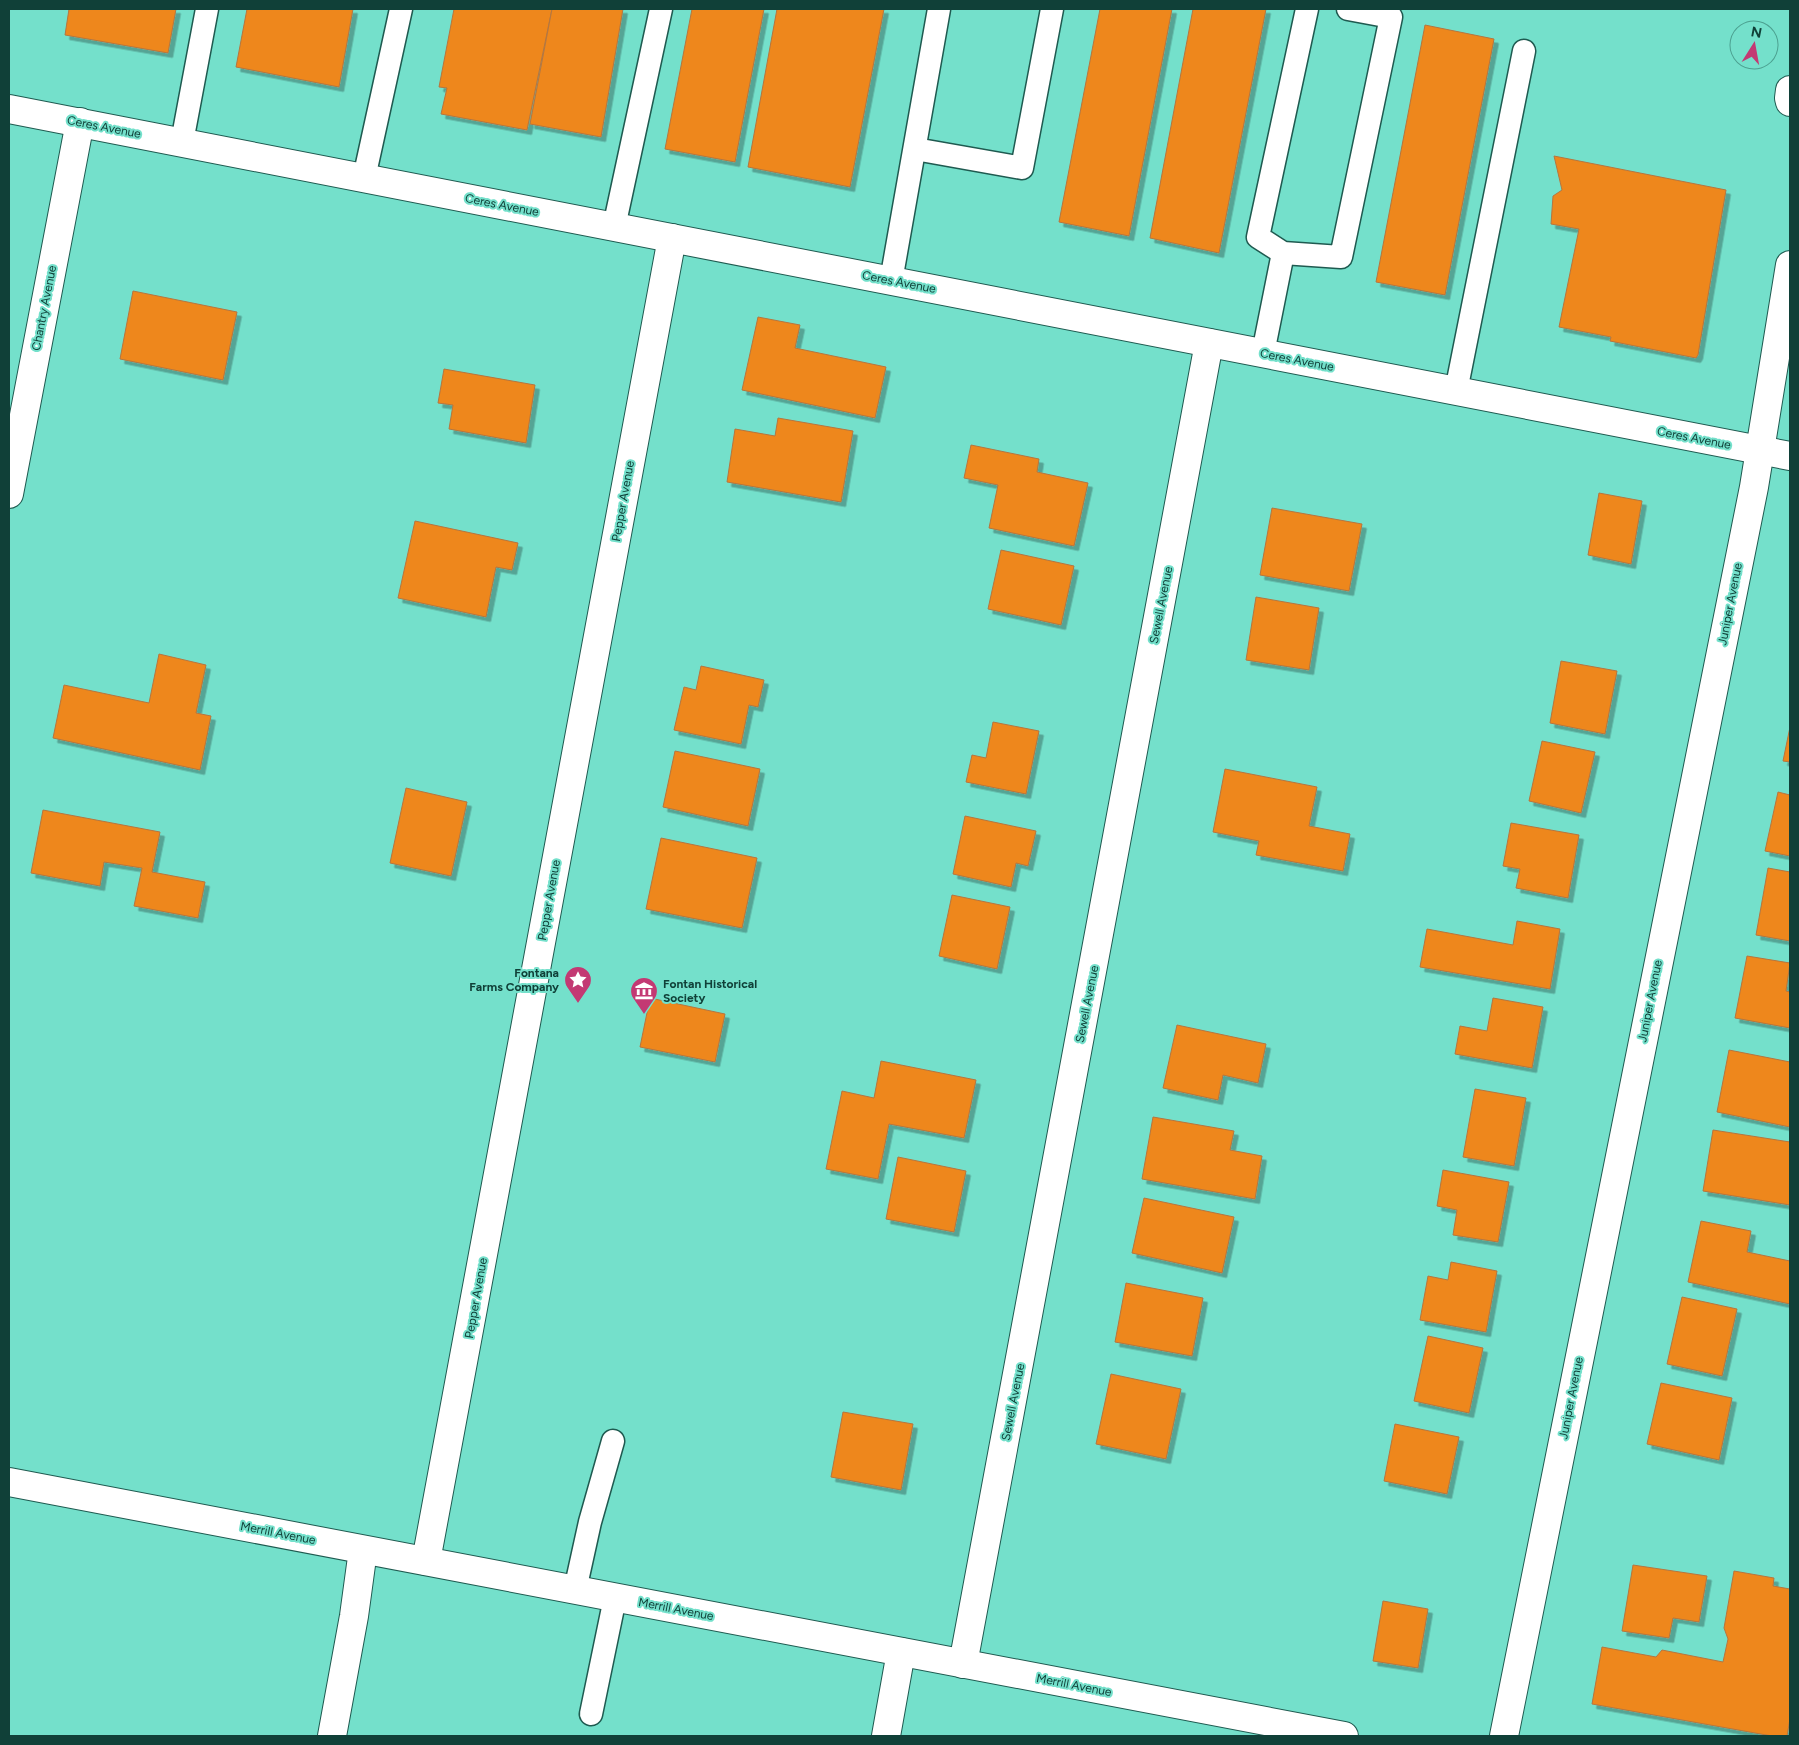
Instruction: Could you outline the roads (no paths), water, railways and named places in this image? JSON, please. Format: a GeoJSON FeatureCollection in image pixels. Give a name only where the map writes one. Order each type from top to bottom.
{"type":"FeatureCollection","features":[{"type":"Feature","properties":{"kind":"street"},"geometry":{"type":"LineString","coordinates":[[1790,90],[1790,102]]}},
{"type":"Feature","properties":{"kind":"street","name":"Ceres Avenue"},"geometry":{"type":"LineString","coordinates":[[9,109],[1790,456]]}},
{"type":"Feature","properties":{"kind":"street","name":"Chantry Avenue"},"geometry":{"type":"LineString","coordinates":[[9,494],[80,122]]}},
{"type":"Feature","properties":{"kind":"street","name":"Pepper Avenue"},"geometry":{"type":"LineString","coordinates":[[426,1561],[672,238]]}},
{"type":"Feature","properties":{"kind":"street","name":"Juniper Avenue"},"geometry":{"type":"LineString","coordinates":[[1504,1736],[1760,450],[1790,265]]}},
{"type":"Feature","properties":{"kind":"street","name":"Sewell Avenue"},"geometry":{"type":"LineString","coordinates":[[963,1664],[1209,343]]}},
{"type":"Feature","properties":{"kind":"street","name":"Merrill Avenue"},"geometry":{"type":"LineString","coordinates":[[9,1482],[1344,1736]]}},
{"type":"Feature","properties":{"kind":"street"},"geometry":{"type":"LineString","coordinates":[[332,1736],[364,1550]]}},
{"type":"Feature","properties":{"kind":"street"},"geometry":{"type":"LineString","coordinates":[[886,1736],[901,1652]]}},
{"type":"Feature","properties":{"kind":"lane"},"geometry":{"type":"LineString","coordinates":[[182,142],[207,9]]}},
{"type":"Feature","properties":{"kind":"lane"},"geometry":{"type":"LineString","coordinates":[[364,178],[401,9]]}},
{"type":"Feature","properties":{"kind":"lane"},"geometry":{"type":"LineString","coordinates":[[614,227],[661,9]]}},
{"type":"Feature","properties":{"kind":"lane"},"geometry":{"type":"LineString","coordinates":[[891,281],[940,9]]}},
{"type":"Feature","properties":{"kind":"lane"},"geometry":{"type":"LineString","coordinates":[[915,149],[1022,168],[1052,9]]}},
{"type":"Feature","properties":{"kind":"lane"},"geometry":{"type":"LineString","coordinates":[[1307,9],[1258,237],[1283,253],[1341,257],[1391,17],[1348,9]]}},
{"type":"Feature","properties":{"kind":"lane"},"geometry":{"type":"LineString","coordinates":[[1456,391],[1524,51]]}},
{"type":"Feature","properties":{"kind":"lane"},"geometry":{"type":"LineString","coordinates":[[1263,353],[1283,253]]}},
{"type":"Feature","properties":{"kind":"lane"},"geometry":{"type":"LineString","coordinates":[[575,1590],[590,1522],[613,1441]]}},
{"type":"Feature","properties":{"kind":"lane"},"geometry":{"type":"LineString","coordinates":[[591,1714],[615,1598]]}},
{"type":"Feature","properties":{"kind":"place","name":"Fontana Farms Company"},"geometry":{"type":"Point","coordinates":[578,1004]}},
{"type":"Feature","properties":{"kind":"place","name":"Fontan Historical Society"},"geometry":{"type":"Point","coordinates":[644,1015]}}]}
